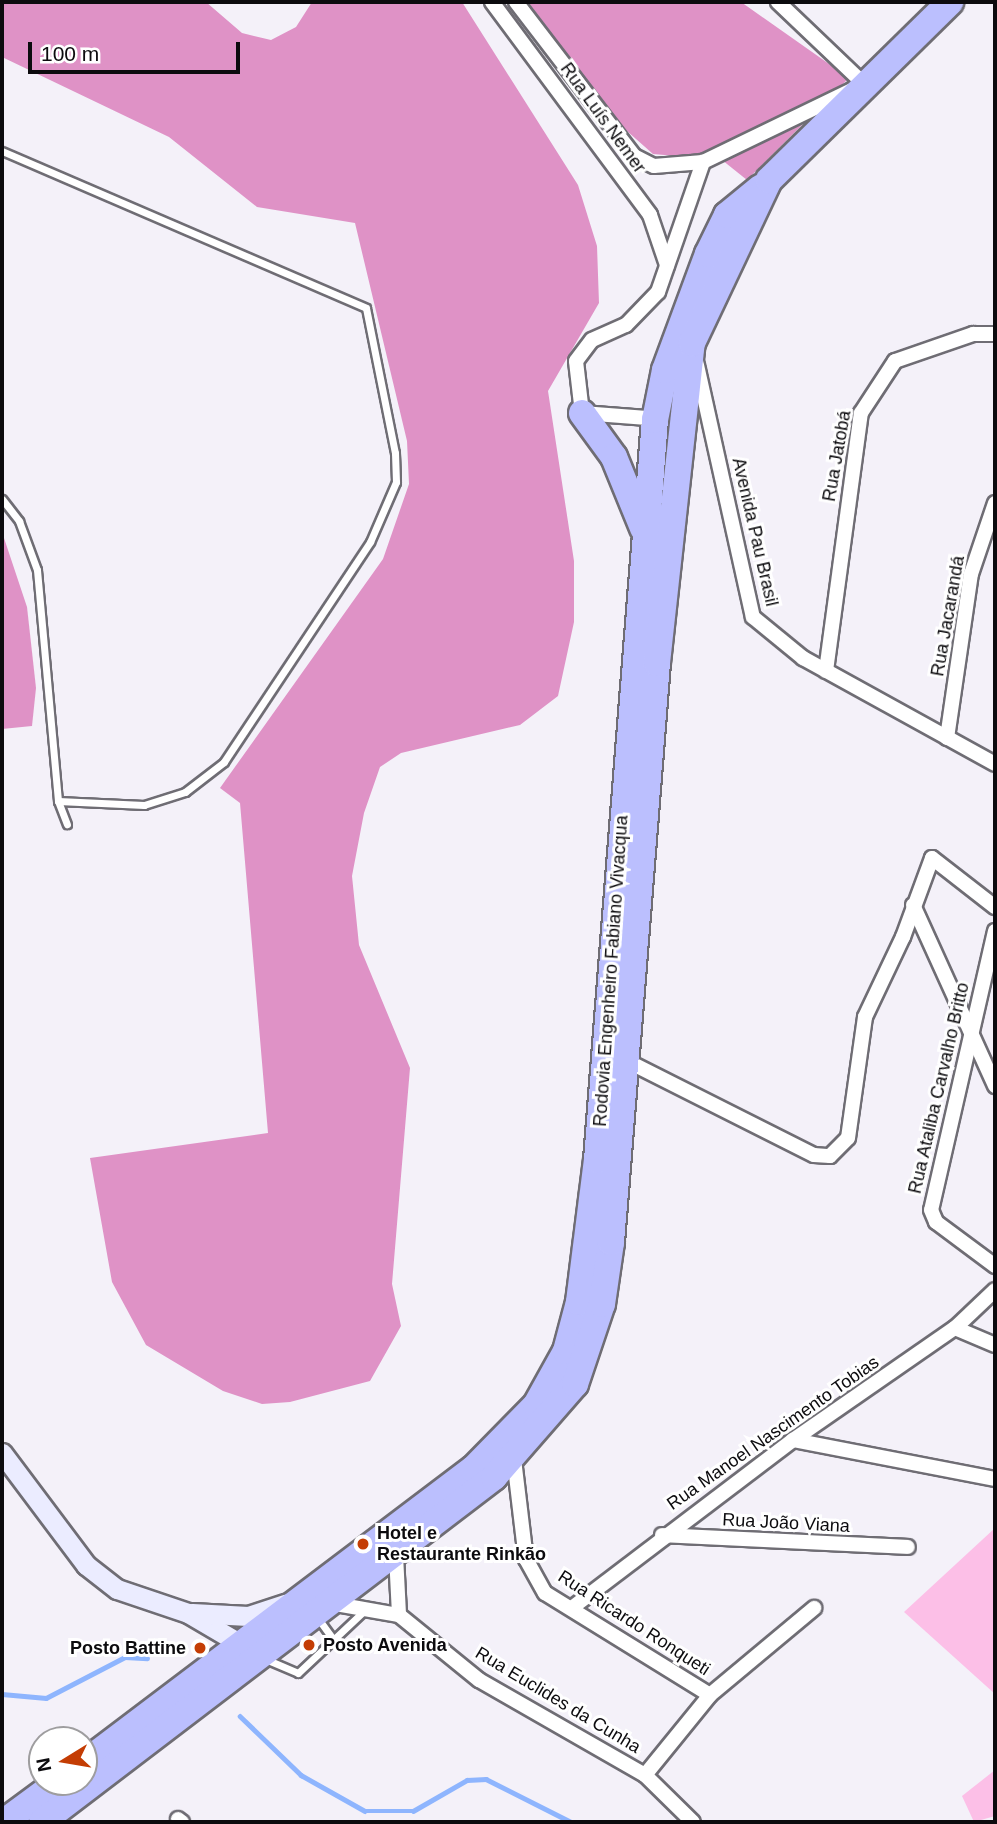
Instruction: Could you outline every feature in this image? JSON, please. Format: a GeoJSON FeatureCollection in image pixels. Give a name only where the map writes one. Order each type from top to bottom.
{"type":"FeatureCollection","features":[{"type":"Feature","properties":{"kind":"highway","name":"Rodovia Engenheiro Fabiano Vivacqua"},"geometry":{"type":"LineString","coordinates":[[244,1646],[320,1603],[396,1555],[514,1460],[575,1384],[589,1354],[602,1304],[608,1162],[627,911],[645,533],[655,420],[669,359],[708,254],[727,215],[769,180],[950,2]]}},
{"type":"Feature","properties":{"kind":"highway","name":"Rodovia Engenheiro Fabiano Vivacqua"},"geometry":{"type":"LineString","coordinates":[[320,1603],[512,1435],[551,1382],[579,1302],[627,1061],[627,911],[692,343],[769,180]]}},
{"type":"Feature","properties":{"kind":"highway"},"geometry":{"type":"LineString","coordinates":[[582,413],[614,457],[645,533]]}},
{"type":"Feature","properties":{"kind":"highway"},"geometry":{"type":"LineString","coordinates":[[639,626],[657,663]]}},
{"type":"Feature","properties":{"kind":"highway"},"geometry":{"type":"LineString","coordinates":[[98,1753],[244,1646]]}},
{"type":"Feature","properties":{"kind":"highway"},"geometry":{"type":"LineString","coordinates":[[42,1822],[244,1646]]}},
{"type":"Feature","properties":{"kind":"highway"},"geometry":{"type":"LineString","coordinates":[[4,1822],[39,1796]]}},
{"type":"Feature","properties":{"kind":"street","name":"Rua Luís Nemer"},"geometry":{"type":"LineString","coordinates":[[492,2],[514,28],[650,215],[667,265]]}},
{"type":"Feature","properties":{"kind":"street","name":"Rua Luís Nemer"},"geometry":{"type":"LineString","coordinates":[[517,2],[634,156],[654,166],[702,162]]}},
{"type":"Feature","properties":{"kind":"street"},"geometry":{"type":"LineString","coordinates":[[684,411],[655,420],[582,413],[576,361],[592,340],[643,311],[667,265],[702,162],[864,84],[778,2]]}},
{"type":"Feature","properties":{"kind":"street","name":"Rua Jatobá"},"geometry":{"type":"LineString","coordinates":[[825,671],[861,413],[895,361],[973,334],[995,334]]}},
{"type":"Feature","properties":{"kind":"street","name":"Avenida Pau Brasil"},"geometry":{"type":"LineString","coordinates":[[692,343],[753,617],[825,671],[995,764]]}},
{"type":"Feature","properties":{"kind":"street","name":"Rua Jacarandá"},"geometry":{"type":"LineString","coordinates":[[947,738],[971,575],[995,503]]}},
{"type":"Feature","properties":{"kind":"street"},"geometry":{"type":"LineString","coordinates":[[627,1061],[814,1156],[830,1156],[848,1138],[864,1017],[932,858],[995,907]]}},
{"type":"Feature","properties":{"kind":"street"},"geometry":{"type":"LineString","coordinates":[[913,905],[995,1086]]}},
{"type":"Feature","properties":{"kind":"street","name":"Rua Ataliba Carvalho Britto"},"geometry":{"type":"LineString","coordinates":[[995,931],[931,1210],[936,1222],[995,1266]]}},
{"type":"Feature","properties":{"kind":"street","name":"Rua Manoel Nascimento Tobias"},"geometry":{"type":"LineString","coordinates":[[573,1607],[662,1535],[955,1328],[995,1290]]}},
{"type":"Feature","properties":{"kind":"street"},"geometry":{"type":"LineString","coordinates":[[955,1328],[995,1345]]}},
{"type":"Feature","properties":{"kind":"street"},"geometry":{"type":"LineString","coordinates":[[793,1440],[995,1479]]}},
{"type":"Feature","properties":{"kind":"street"},"geometry":{"type":"LineString","coordinates":[[2,1453],[86,1565],[117,1589],[188,1613],[244,1646],[248,1616]]}},
{"type":"Feature","properties":{"kind":"street","name":"Rua Ricardo Ronqueti"},"geometry":{"type":"LineString","coordinates":[[514,1460],[526,1559],[545,1593],[573,1607],[710,1695]]}},
{"type":"Feature","properties":{"kind":"street","name":"Rua João Viana"},"geometry":{"type":"LineString","coordinates":[[662,1535],[908,1547]]}},
{"type":"Feature","properties":{"kind":"street"},"geometry":{"type":"LineString","coordinates":[[396,1555],[399,1615]]}},
{"type":"Feature","properties":{"kind":"street"},"geometry":{"type":"LineString","coordinates":[[188,1613],[248,1616],[320,1603]]}},
{"type":"Feature","properties":{"kind":"street","name":"Rua Euclides da Cunha"},"geometry":{"type":"LineString","coordinates":[[320,1603],[368,1608],[399,1615],[479,1680],[645,1775],[693,1822]]}},
{"type":"Feature","properties":{"kind":"street"},"geometry":{"type":"LineString","coordinates":[[645,1775],[710,1695],[814,1608]]}},
{"type":"Feature","properties":{"kind":"lane"},"geometry":{"type":"LineString","coordinates":[[514,28],[517,2]]}},
{"type":"Feature","properties":{"kind":"lane"},"geometry":{"type":"LineString","coordinates":[[2,151],[366,308],[395,453],[396,482],[370,542],[224,762],[185,792],[144,805],[58,801]]}},
{"type":"Feature","properties":{"kind":"lane"},"geometry":{"type":"LineString","coordinates":[[2,499],[19,521],[37,570],[58,801],[67,824]]}},
{"type":"Feature","properties":{"kind":"lane"},"geometry":{"type":"LineString","coordinates":[[320,1603],[335,1642]]}},
{"type":"Feature","properties":{"kind":"lane"},"geometry":{"type":"LineString","coordinates":[[244,1646],[298,1673],[335,1642],[368,1608]]}},
{"type":"Feature","properties":{"kind":"shaded area"},"geometry":{"type":"Polygon","coordinates":[[[2,2],[206,2],[242,33],[271,40],[296,27],[312,2],[462,2],[578,185],[597,246],[599,303],[548,391],[574,561],[574,622],[558,696],[520,725],[401,753],[380,767],[364,813],[352,876],[359,945],[410,1068],[392,1284],[401,1326],[370,1381],[290,1402],[262,1404],[223,1391],[146,1345],[112,1282],[90,1158],[268,1133],[240,803],[220,788],[383,559],[409,484],[407,441],[355,223],[257,207],[169,137],[2,57],[2,2]]]}},
{"type":"Feature","properties":{"kind":"shaded area"},"geometry":{"type":"Polygon","coordinates":[[[528,2],[741,2],[849,78],[747,180],[722,160],[653,154],[619,124],[528,2]]]}},
{"type":"Feature","properties":{"kind":"shaded area"},"geometry":{"type":"Polygon","coordinates":[[[2,532],[27,607],[36,688],[32,726],[2,729],[2,532]]]}},
{"type":"Feature","properties":{"kind":"shaded area"},"geometry":{"type":"Polygon","coordinates":[[[995,1528],[995,1694],[904,1612],[995,1528]]]}},
{"type":"Feature","properties":{"kind":"shaded area"},"geometry":{"type":"Polygon","coordinates":[[[995,1770],[995,1816],[974,1822],[962,1796],[995,1770]]]}},
{"type":"Feature","properties":{"kind":"waterway"},"geometry":{"type":"LineString","coordinates":[[2,1694],[46,1698],[125,1657],[147,1658]]}},
{"type":"Feature","properties":{"kind":"waterway"},"geometry":{"type":"LineString","coordinates":[[240,1716],[301,1775],[365,1811],[413,1811],[467,1780],[486,1779],[571,1822]]}},
{"type":"Feature","properties":{"kind":"place","name":"Hotel e Restaurante Rinkão"},"geometry":{"type":"Point","coordinates":[363,1544]}},
{"type":"Feature","properties":{"kind":"place","name":"Posto Avenida"},"geometry":{"type":"Point","coordinates":[309,1645]}},
{"type":"Feature","properties":{"kind":"place","name":"Posto Battine"},"geometry":{"type":"Point","coordinates":[200,1648]}}]}
